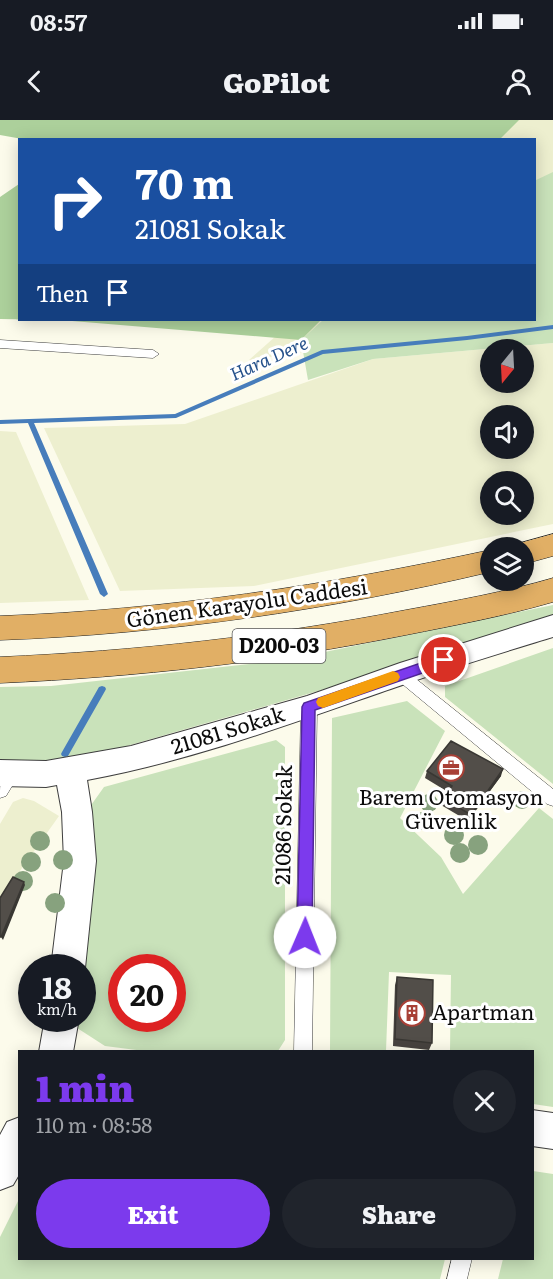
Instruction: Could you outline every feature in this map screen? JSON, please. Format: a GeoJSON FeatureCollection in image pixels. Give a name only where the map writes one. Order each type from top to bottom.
{"type":"FeatureCollection","features":[{"type":"Feature","properties":{"kind":"highway"},"geometry":{"type":"LineString","coordinates":[[534,550],[553,545]]}},
{"type":"Feature","properties":{"kind":"highway","name":"Gönen Karayolu Caddesi"},"geometry":{"type":"LineString","coordinates":[[0,628],[163,618],[385,585],[480,563]]}},
{"type":"Feature","properties":{"kind":"highway","name":"Gönen Karayolu Caddesi"},"geometry":{"type":"LineString","coordinates":[[0,670],[67,668],[175,659],[289,645],[553,590]]}},
{"type":"Feature","properties":{"kind":"street","name":"21081 Sokak"},"geometry":{"type":"LineString","coordinates":[[4,779],[131,759],[309,707],[400,674],[553,626]]}},
{"type":"Feature","properties":{"kind":"street"},"geometry":{"type":"LineString","coordinates":[[70,770],[77,812],[81,861],[70,954]]}},
{"type":"Feature","properties":{"kind":"street"},"geometry":{"type":"LineString","coordinates":[[534,1128],[553,1131]]}},
{"type":"Feature","properties":{"kind":"street"},"geometry":{"type":"LineString","coordinates":[[0,1172],[18,1140]]}},
{"type":"Feature","properties":{"kind":"lane"},"geometry":{"type":"LineString","coordinates":[[0,344],[153,354]]}},
{"type":"Feature","properties":{"kind":"lane"},"geometry":{"type":"LineString","coordinates":[[400,674],[553,799]]}},
{"type":"Feature","properties":{"kind":"lane","name":"21086 Sokak"},"geometry":{"type":"LineString","coordinates":[[303,1050],[309,707]]}},
{"type":"Feature","properties":{"kind":"lane"},"geometry":{"type":"LineString","coordinates":[[0,1140],[18,1123]]}},
{"type":"Feature","properties":{"kind":"lane"},"geometry":{"type":"LineString","coordinates":[[457,1279],[462,1260]]}},
{"type":"Feature","properties":{"kind":"green space"},"geometry":{"type":"Polygon","coordinates":[[[0,120],[519,120],[501,138],[18,138],[0,135],[0,120]]]}},
{"type":"Feature","properties":{"kind":"green space"},"geometry":{"type":"Polygon","coordinates":[[[516,120],[553,120],[553,332],[395,339],[249,360],[293,321],[536,321],[536,138],[495,138],[516,120]]]}},
{"type":"Feature","properties":{"kind":"green space"},"geometry":{"type":"Polygon","coordinates":[[[553,172],[553,343],[534,345],[534,339],[480,339],[480,349],[373,359],[308,380],[301,340],[322,321],[536,321],[536,180],[553,172]]]}},
{"type":"Feature","properties":{"kind":"green space"},"geometry":{"type":"Polygon","coordinates":[[[18,185],[18,319],[0,319],[0,197],[18,185]]]}},
{"type":"Feature","properties":{"kind":"green space"},"geometry":{"type":"Polygon","coordinates":[[[72,321],[320,321],[301,340],[72,321]]]}},
{"type":"Feature","properties":{"kind":"green space"},"geometry":{"type":"Polygon","coordinates":[[[553,343],[553,524],[490,537],[480,537],[480,539],[254,586],[120,591],[44,428],[185,424],[373,359],[480,349],[480,393],[534,393],[534,345],[553,343]]]}},
{"type":"Feature","properties":{"kind":"green space"},"geometry":{"type":"Polygon","coordinates":[[[0,431],[16,432],[89,600],[0,603],[0,431]]]}},
{"type":"Feature","properties":{"kind":"green space"},"geometry":{"type":"Polygon","coordinates":[[[553,605],[553,617],[332,687],[78,760],[0,763],[0,687],[51,686],[286,660],[553,605]]]}},
{"type":"Feature","properties":{"kind":"green space"},"geometry":{"type":"Polygon","coordinates":[[[553,648],[553,784],[445,697],[445,686],[553,648]]]}},
{"type":"Feature","properties":{"kind":"green space"},"geometry":{"type":"Polygon","coordinates":[[[407,701],[445,731],[400,818],[441,857],[463,894],[539,808],[553,819],[553,1107],[534,1104],[534,1050],[450,1050],[451,975],[389,972],[386,1050],[330,1050],[332,718],[407,701]]]}},
{"type":"Feature","properties":{"kind":"green space"},"geometry":{"type":"Polygon","coordinates":[[[276,740],[285,747],[285,1040],[279,1050],[136,1050],[105,1046],[83,1032],[96,1032],[96,954],[84,954],[89,808],[104,787],[276,740]]]}},
{"type":"Feature","properties":{"kind":"green space"},"geometry":{"type":"Polygon","coordinates":[[[23,798],[34,801],[59,816],[0,899],[0,824],[13,802],[23,798]]]}},
{"type":"Feature","properties":{"kind":"green space"},"geometry":{"type":"Polygon","coordinates":[[[534,1171],[553,1174],[553,1279],[498,1279],[503,1260],[534,1260],[534,1171]]]}},
{"type":"Feature","properties":{"kind":"green space"},"geometry":{"type":"Polygon","coordinates":[[[18,1201],[18,1260],[445,1260],[440,1279],[0,1279],[0,1237],[18,1201]]]}},
{"type":"Feature","properties":{"kind":"building"},"geometry":{"type":"Polygon","coordinates":[[[451,741],[503,769],[471,815],[443,798],[452,786],[427,771],[451,741]]]}},
{"type":"Feature","properties":{"kind":"building"},"geometry":{"type":"Polygon","coordinates":[[[13,877],[24,882],[0,937],[0,898],[13,877]]]}},
{"type":"Feature","properties":{"kind":"building","name":"Apartman"},"geometry":{"type":"Polygon","coordinates":[[[397,977],[433,980],[432,1043],[395,1039],[397,977]]]}},
{"type":"Feature","properties":{"kind":"waterway","name":"Hara Dere"},"geometry":{"type":"LineString","coordinates":[[0,422],[176,416],[322,352],[553,327]]}},
{"type":"Feature","properties":{"kind":"waterway"},"geometry":{"type":"LineString","coordinates":[[30,421],[104,594]]}},
{"type":"Feature","properties":{"kind":"waterway"},"geometry":{"type":"LineString","coordinates":[[65,754],[102,689]]}},
{"type":"Feature","properties":{"kind":"slow traffic"},"geometry":{"type":"LineString","coordinates":[[323,702],[393,677]]}},
{"type":"Feature","properties":{"kind":"place","name":"Barem Otomasyon Güvenlik"},"geometry":{"type":"Point","coordinates":[451,768]}},
{"type":"Feature","properties":{"kind":"place","name":"Apartman"},"geometry":{"type":"Point","coordinates":[412,1013]}},
{"type":"Feature","properties":{"kind":"route"},"geometry":{"type":"LineString","coordinates":[[305,937],[309,707],[444,660]]}}]}
